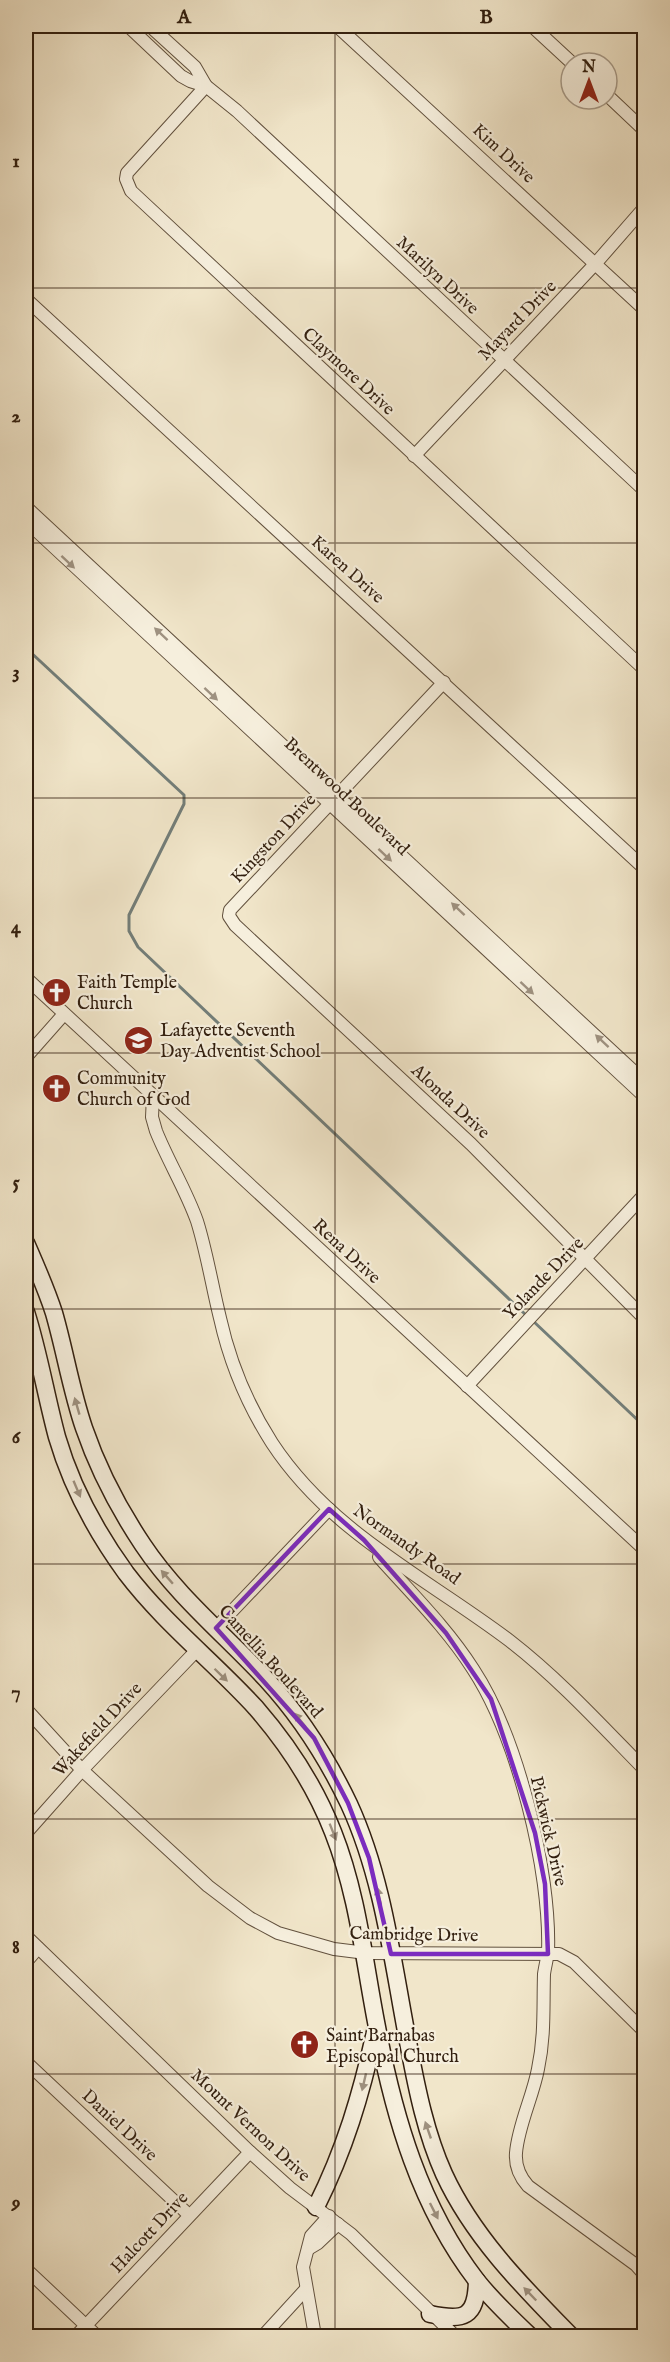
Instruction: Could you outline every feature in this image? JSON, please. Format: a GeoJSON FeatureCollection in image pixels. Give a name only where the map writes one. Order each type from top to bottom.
{"type":"FeatureCollection","features":[{"type":"Feature","properties":{"kind":"main road","name":"Camellia Boulevard"},"geometry":{"type":"LineString","coordinates":[[26,1243],[54,1312],[84,1430],[109,1487],[143,1546],[161,1570],[266,1679],[302,1722],[323,1753],[363,1838],[379,1894],[419,2100],[444,2174],[473,2225],[506,2269],[571,2337]]}},
{"type":"Feature","properties":{"kind":"main road"},"geometry":{"type":"LineString","coordinates":[[26,1312],[58,1440],[81,1499],[130,1578],[196,1651],[254,1706],[303,1769],[317,1795],[341,1854],[366,1953],[377,2025],[399,2124],[410,2159],[447,2235],[477,2281],[530,2337]]}},
{"type":"Feature","properties":{"kind":"main road"},"geometry":{"type":"LineString","coordinates":[[328,2216],[338,2164],[361,2095],[377,2025]]}},
{"type":"Feature","properties":{"kind":"main road"},"geometry":{"type":"LineString","coordinates":[[430,2314],[451,2318],[462,2316],[472,2309],[476,2300],[477,2281]]}},
{"type":"Feature","properties":{"kind":"street","name":"Marilyn Drive"},"geometry":{"type":"LineString","coordinates":[[150,26],[195,67],[206,86],[237,111],[645,490]]}},
{"type":"Feature","properties":{"kind":"street","name":"Kim Drive"},"geometry":{"type":"LineString","coordinates":[[338,26],[645,309]]}},
{"type":"Feature","properties":{"kind":"street"},"geometry":{"type":"LineString","coordinates":[[532,26],[559,51]]}},
{"type":"Feature","properties":{"kind":"street","name":"Marilyn Drive"},"geometry":{"type":"LineString","coordinates":[[132,27],[181,75],[190,81],[206,86]]}},
{"type":"Feature","properties":{"kind":"street","name":"Claymore Drive"},"geometry":{"type":"LineString","coordinates":[[206,86],[127,173],[129,188],[645,669]]}},
{"type":"Feature","properties":{"kind":"street"},"geometry":{"type":"LineString","coordinates":[[619,106],[645,130]]}},
{"type":"Feature","properties":{"kind":"street","name":"Mayard Drive"},"geometry":{"type":"LineString","coordinates":[[414,456],[645,208]]}},
{"type":"Feature","properties":{"kind":"street","name":"Karen Drive"},"geometry":{"type":"LineString","coordinates":[[26,299],[645,868]]}},
{"type":"Feature","properties":{"kind":"street","name":"Brentwood Boulevard"},"geometry":{"type":"LineString","coordinates":[[26,507],[645,1096]]}},
{"type":"Feature","properties":{"kind":"street","name":"Brentwood Boulevard"},"geometry":{"type":"LineString","coordinates":[[26,521],[645,1081]]}},
{"type":"Feature","properties":{"kind":"street","name":"Kingston Drive"},"geometry":{"type":"LineString","coordinates":[[229,916],[230,910],[444,682]]}},
{"type":"Feature","properties":{"kind":"street","name":"Alonda Drive"},"geometry":{"type":"LineString","coordinates":[[229,916],[235,925],[471,1144],[645,1318]]}},
{"type":"Feature","properties":{"kind":"street","name":"Rena Drive"},"geometry":{"type":"LineString","coordinates":[[26,978],[645,1549]]}},
{"type":"Feature","properties":{"kind":"street"},"geometry":{"type":"LineString","coordinates":[[26,1057],[64,1014]]}},
{"type":"Feature","properties":{"kind":"street","name":"Normandy Road"},"geometry":{"type":"LineString","coordinates":[[153,1096],[152,1117],[156,1131],[197,1222],[227,1347],[245,1396],[288,1466],[329,1509],[364,1540],[464,1607],[535,1662],[645,1769]]}},
{"type":"Feature","properties":{"kind":"street","name":"Yolande Drive"},"geometry":{"type":"LineString","coordinates":[[467,1386],[645,1195]]}},
{"type":"Feature","properties":{"kind":"street"},"geometry":{"type":"LineString","coordinates":[[216,1628],[329,1509]]}},
{"type":"Feature","properties":{"kind":"street","name":"Pickwick Drive"},"geometry":{"type":"LineString","coordinates":[[364,1540],[446,1633],[472,1667],[491,1700],[516,1765],[535,1833],[545,1884],[548,1954],[544,1973],[545,2014],[542,2044],[538,2071],[516,2154],[519,2174],[528,2186],[645,2274]]}},
{"type":"Feature","properties":{"kind":"street","name":"Wakefield Drive"},"geometry":{"type":"LineString","coordinates":[[26,1833],[82,1770],[196,1651]]}},
{"type":"Feature","properties":{"kind":"street","name":"Cambridge Drive"},"geometry":{"type":"LineString","coordinates":[[26,1709],[82,1770],[208,1886],[250,1918],[278,1933],[334,1949],[366,1953],[559,1954],[574,1962],[645,2031]]}},
{"type":"Feature","properties":{"kind":"street","name":"Mount Vernon Drive"},"geometry":{"type":"LineString","coordinates":[[26,1936],[250,2152],[328,2216],[455,2337]]}},
{"type":"Feature","properties":{"kind":"street"},"geometry":{"type":"LineString","coordinates":[[26,1962],[38,1948]]}},
{"type":"Feature","properties":{"kind":"street","name":"Daniel Drive"},"geometry":{"type":"LineString","coordinates":[[26,2062],[189,2215]]}},
{"type":"Feature","properties":{"kind":"street","name":"Halcott Drive"},"geometry":{"type":"LineString","coordinates":[[76,2337],[250,2152]]}},
{"type":"Feature","properties":{"kind":"street"},"geometry":{"type":"LineString","coordinates":[[315,2337],[303,2267],[311,2236],[328,2216]]}},
{"type":"Feature","properties":{"kind":"street"},"geometry":{"type":"LineString","coordinates":[[26,2269],[98,2337]]}},
{"type":"Feature","properties":{"kind":"street"},"geometry":{"type":"LineString","coordinates":[[263,2337],[306,2289]]}},
{"type":"Feature","properties":{"kind":"highlighted area"},"geometry":{"type":"Polygon","coordinates":[[[329,1509],[364,1540],[446,1633],[491,1699],[535,1833],[545,1884],[548,1954],[391,1954],[369,1858],[348,1803],[314,1738],[216,1628],[329,1509]]]}},
{"type":"Feature","properties":{"kind":"waterway"},"geometry":{"type":"LineString","coordinates":[[26,648],[184,795],[184,804],[129,915],[129,931],[138,947],[527,1316]]}},
{"type":"Feature","properties":{"kind":"waterway"},"geometry":{"type":"LineString","coordinates":[[532,1320],[644,1426]]}},
{"type":"Feature","properties":{"kind":"place","name":"Faith Temple Church"},"geometry":{"type":"Point","coordinates":[56,992]}},
{"type":"Feature","properties":{"kind":"place","name":"Lafayette Seventh Day Adventist School"},"geometry":{"type":"Point","coordinates":[139,1040]}},
{"type":"Feature","properties":{"kind":"place","name":"Community Church of God"},"geometry":{"type":"Point","coordinates":[56,1088]}},
{"type":"Feature","properties":{"kind":"place","name":"Saint Barnabas Episcopal Church"},"geometry":{"type":"Point","coordinates":[305,2045]}}]}
